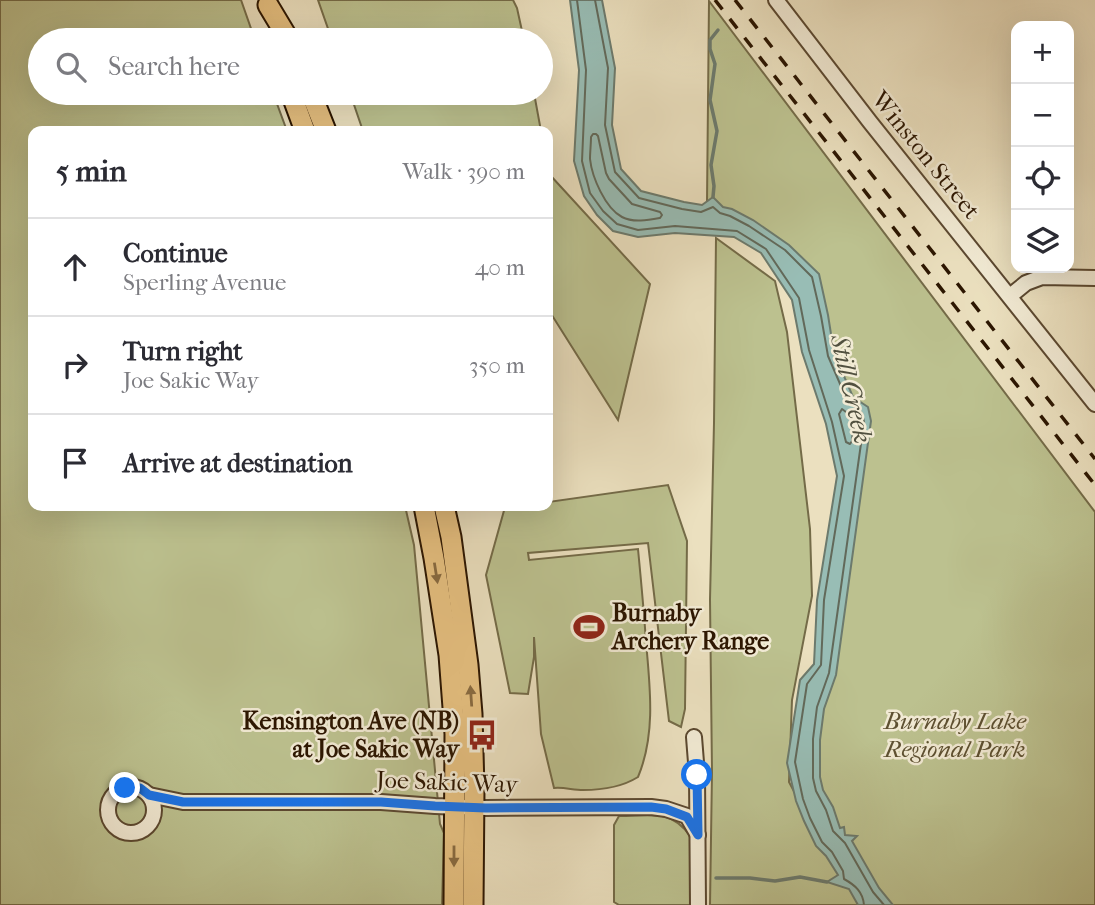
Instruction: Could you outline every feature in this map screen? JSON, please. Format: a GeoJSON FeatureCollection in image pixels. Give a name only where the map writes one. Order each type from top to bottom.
{"type":"FeatureCollection","features":[{"type":"Feature","properties":{"kind":"main road"},"geometry":{"type":"LineString","coordinates":[[267,3],[272,28]]}},
{"type":"Feature","properties":{"kind":"main road"},"geometry":{"type":"LineString","coordinates":[[267,3],[282,28]]}},
{"type":"Feature","properties":{"kind":"main road"},"geometry":{"type":"LineString","coordinates":[[295,105],[303,126]]}},
{"type":"Feature","properties":{"kind":"main road"},"geometry":{"type":"LineString","coordinates":[[316,105],[324,126]]}},
{"type":"Feature","properties":{"kind":"main road"},"geometry":{"type":"LineString","coordinates":[[425,511],[449,655],[473,905]]}},
{"type":"Feature","properties":{"kind":"main road"},"geometry":{"type":"LineString","coordinates":[[445,511],[468,665],[472,714],[454,905]]}},
{"type":"Feature","properties":{"kind":"street","name":"Winston Street"},"geometry":{"type":"LineString","coordinates":[[776,0],[1095,404]]}},
{"type":"Feature","properties":{"kind":"street"},"geometry":{"type":"LineString","coordinates":[[1010,296],[1026,283],[1042,277],[1095,278]]}},
{"type":"Feature","properties":{"kind":"street"},"geometry":{"type":"LineString","coordinates":[[694,737],[698,905]]}},
{"type":"Feature","properties":{"kind":"street","name":"Joe Sakic Way"},"geometry":{"type":"LineString","coordinates":[[183,802],[141,830],[127,832],[113,824],[108,810],[113,796],[125,788],[140,788],[149,795],[183,802],[381,802],[465,807],[651,807],[687,817],[698,835]]}},
{"type":"Feature","properties":{"kind":"street"},"geometry":{"type":"LineString","coordinates":[[149,795],[154,809],[151,821]]}},
{"type":"Feature","properties":{"kind":"green space"},"geometry":{"type":"Polygon","coordinates":[[[0,0],[241,0],[251,28],[28,28],[28,105],[277,105],[285,126],[28,126],[28,511],[406,511],[414,545],[440,824],[444,833],[442,905],[0,905],[0,0]]]}},
{"type":"Feature","properties":{"kind":"green space"},"geometry":{"type":"Polygon","coordinates":[[[318,0],[513,0],[521,28],[328,28],[318,0]]]}},
{"type":"Feature","properties":{"kind":"green space","name":"Burnaby Lake Regional Park"},"geometry":{"type":"Polygon","coordinates":[[[709,1],[1095,512],[1095,905],[888,905],[818,804],[815,724],[861,436],[802,264],[707,202],[709,1]]]}},
{"type":"Feature","properties":{"kind":"green space"},"geometry":{"type":"Polygon","coordinates":[[[354,105],[536,105],[540,126],[361,126],[354,105]]]}},
{"type":"Feature","properties":{"kind":"green space"},"geometry":{"type":"Polygon","coordinates":[[[553,178],[650,284],[618,420],[553,317],[553,178]]]}},
{"type":"Feature","properties":{"kind":"green space"},"geometry":{"type":"Polygon","coordinates":[[[716,238],[775,281],[787,332],[810,529],[812,596],[792,700],[789,782],[831,861],[868,905],[710,905],[710,600],[716,238]]]}},
{"type":"Feature","properties":{"kind":"green space"},"geometry":{"type":"Polygon","coordinates":[[[668,485],[687,541],[685,709],[681,727],[669,721],[648,543],[528,553],[529,560],[638,549],[649,676],[647,744],[638,777],[604,789],[554,788],[541,734],[534,637],[528,694],[510,693],[486,575],[504,511],[553,511],[553,501],[668,485]]]}},
{"type":"Feature","properties":{"kind":"green space"},"geometry":{"type":"Polygon","coordinates":[[[619,816],[667,817],[683,827],[690,836],[690,905],[619,905],[614,902],[614,825],[619,816]]]}},
{"type":"Feature","properties":{"kind":"water"},"geometry":{"type":"Polygon","coordinates":[[[570,0],[602,0],[615,68],[612,125],[621,169],[641,191],[702,205],[713,197],[723,207],[753,220],[789,245],[819,274],[834,353],[853,397],[868,407],[871,421],[836,675],[824,709],[820,740],[820,777],[840,828],[844,827],[845,835],[857,836],[852,841],[879,888],[893,905],[858,905],[849,889],[827,882],[838,875],[816,846],[804,821],[787,763],[800,680],[814,664],[817,600],[837,476],[826,424],[802,352],[792,300],[761,253],[734,237],[675,233],[638,237],[613,231],[597,215],[584,196],[574,161],[579,70],[570,0]]]}},
{"type":"Feature","properties":{"kind":"waterway"},"geometry":{"type":"LineString","coordinates":[[713,197],[711,165],[717,131],[710,100],[715,64],[710,40],[718,30]]}},
{"type":"Feature","properties":{"kind":"waterway"},"geometry":{"type":"LineString","coordinates":[[716,878],[775,881],[800,877],[827,882]]}},
{"type":"Feature","properties":{"kind":"railway"},"geometry":{"type":"LineString","coordinates":[[715,0],[1095,485]]}},
{"type":"Feature","properties":{"kind":"railway"},"geometry":{"type":"LineString","coordinates":[[735,0],[1095,459]]}},
{"type":"Feature","properties":{"kind":"place","name":"Burnaby Archery Range"},"geometry":{"type":"Point","coordinates":[589,627]}},
{"type":"Feature","properties":{"kind":"place","name":"Kensington Ave (NB) at Joe Sakic Way"},"geometry":{"type":"Point","coordinates":[482,735]}},
{"type":"Feature","properties":{"kind":"route"},"geometry":{"type":"LineString","coordinates":[[125,788],[140,788],[149,795],[183,802],[381,802],[486,808],[651,807],[687,817],[698,835],[697,775]]}},
{"type":"Feature","properties":{"kind":"water label","name":"Still Creek"},"geometry":{"type":"Point","coordinates":[851,389]}}]}
